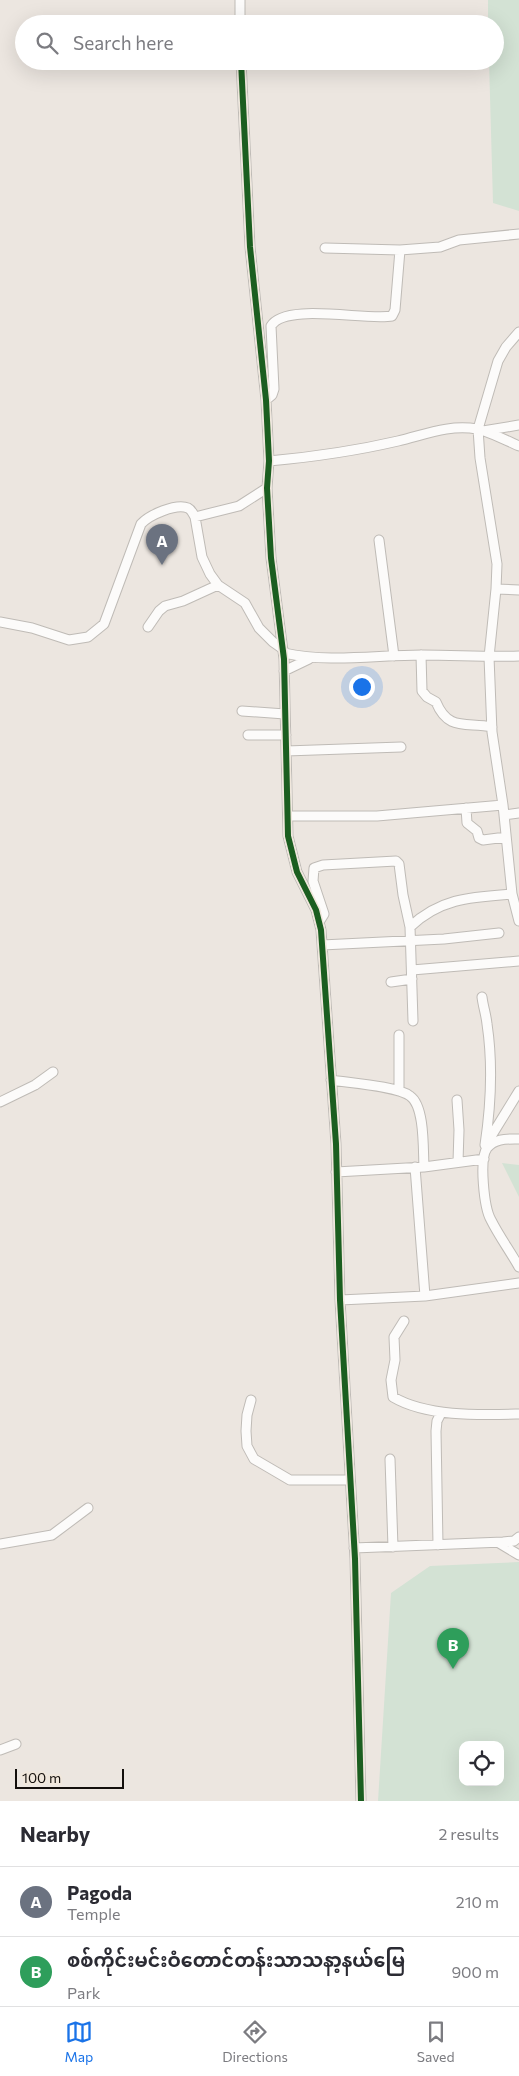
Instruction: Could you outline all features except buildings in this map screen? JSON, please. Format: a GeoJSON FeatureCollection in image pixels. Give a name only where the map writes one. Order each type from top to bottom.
{"type":"FeatureCollection","features":[{"type":"Feature","properties":{"kind":"street"},"geometry":{"type":"LineString","coordinates":[[240,0],[240,15]]}},
{"type":"Feature","properties":{"kind":"street"},"geometry":{"type":"LineString","coordinates":[[241,70],[250,247],[266,400],[269,461],[267,488],[271,558],[284,651],[288,836],[297,872],[316,910],[322,944],[336,1172],[340,1300],[354,1548],[362,1801]]}},
{"type":"Feature","properties":{"kind":"street"},"geometry":{"type":"LineString","coordinates":[[325,248],[400,250],[440,247],[459,240],[519,234]]}},
{"type":"Feature","properties":{"kind":"street"},"geometry":{"type":"LineString","coordinates":[[266,400],[272,395],[274,389],[271,326],[273,322],[278,319],[306,313],[392,316],[395,310],[400,250]]}},
{"type":"Feature","properties":{"kind":"street"},"geometry":{"type":"LineString","coordinates":[[519,332],[506,347],[498,361],[481,430],[482,468],[497,564],[489,657],[492,727],[504,805],[512,894],[519,921]]}},
{"type":"Feature","properties":{"kind":"street"},"geometry":{"type":"LineString","coordinates":[[269,461],[319,457],[436,430],[481,430],[519,425]]}},
{"type":"Feature","properties":{"kind":"street"},"geometry":{"type":"LineString","coordinates":[[481,430],[519,446]]}},
{"type":"Feature","properties":{"kind":"street"},"geometry":{"type":"LineString","coordinates":[[196,517],[239,506],[267,488]]}},
{"type":"Feature","properties":{"kind":"street"},"geometry":{"type":"LineString","coordinates":[[0,622],[32,628],[68,640],[88,637],[104,624],[141,524],[152,514],[183,507],[192,511],[196,517],[202,557],[210,574],[218,585],[245,603],[262,632],[284,651],[309,659],[421,655],[519,656]]}},
{"type":"Feature","properties":{"kind":"street"},"geometry":{"type":"LineString","coordinates":[[380,540],[394,656]]}},
{"type":"Feature","properties":{"kind":"street"},"geometry":{"type":"LineString","coordinates":[[148,627],[159,611],[165,606],[184,601],[218,585]]}},
{"type":"Feature","properties":{"kind":"street"},"geometry":{"type":"LineString","coordinates":[[496,589],[519,590]]}},
{"type":"Feature","properties":{"kind":"street"},"geometry":{"type":"LineString","coordinates":[[421,655],[422,691],[427,698],[436,702],[441,715],[451,722],[492,727]]}},
{"type":"Feature","properties":{"kind":"street"},"geometry":{"type":"LineString","coordinates":[[284,671],[309,659]]}},
{"type":"Feature","properties":{"kind":"street"},"geometry":{"type":"LineString","coordinates":[[242,711],[285,714]]}},
{"type":"Feature","properties":{"kind":"street"},"geometry":{"type":"LineString","coordinates":[[248,735],[286,735]]}},
{"type":"Feature","properties":{"kind":"street"},"geometry":{"type":"LineString","coordinates":[[286,752],[401,748]]}},
{"type":"Feature","properties":{"kind":"street"},"geometry":{"type":"LineString","coordinates":[[288,816],[377,816],[504,805]]}},
{"type":"Feature","properties":{"kind":"street"},"geometry":{"type":"LineString","coordinates":[[466,808],[468,823],[477,831],[479,838],[483,840],[506,837]]}},
{"type":"Feature","properties":{"kind":"street"},"geometry":{"type":"LineString","coordinates":[[504,815],[519,813]]}},
{"type":"Feature","properties":{"kind":"street"},"geometry":{"type":"LineString","coordinates":[[319,922],[324,914],[313,881],[314,868],[323,865],[396,861],[399,864],[402,894],[410,927],[414,1021]]}},
{"type":"Feature","properties":{"kind":"street"},"geometry":{"type":"LineString","coordinates":[[410,927],[438,906],[453,900],[512,894]]}},
{"type":"Feature","properties":{"kind":"street"},"geometry":{"type":"LineString","coordinates":[[322,944],[410,941],[499,933]]}},
{"type":"Feature","properties":{"kind":"street"},"geometry":{"type":"LineString","coordinates":[[392,982],[412,975],[519,961]]}},
{"type":"Feature","properties":{"kind":"street"},"geometry":{"type":"LineString","coordinates":[[482,997],[487,1024],[491,1079],[484,1187],[488,1214],[519,1267]]}},
{"type":"Feature","properties":{"kind":"street"},"geometry":{"type":"LineString","coordinates":[[398,1091],[399,1035]]}},
{"type":"Feature","properties":{"kind":"street"},"geometry":{"type":"LineString","coordinates":[[0,1102],[35,1085],[53,1072]]}},
{"type":"Feature","properties":{"kind":"street"},"geometry":{"type":"LineString","coordinates":[[331,1080],[398,1091],[411,1096],[417,1105],[421,1121],[420,1167],[425,1296]]}},
{"type":"Feature","properties":{"kind":"street"},"geometry":{"type":"LineString","coordinates":[[485,1152],[519,1091]]}},
{"type":"Feature","properties":{"kind":"street"},"geometry":{"type":"LineString","coordinates":[[457,1100],[459,1130],[458,1162]]}},
{"type":"Feature","properties":{"kind":"street"},"geometry":{"type":"LineString","coordinates":[[336,1172],[420,1167],[458,1162],[485,1152],[497,1141],[504,1138],[519,1139]]}},
{"type":"Feature","properties":{"kind":"street"},"geometry":{"type":"LineString","coordinates":[[340,1300],[425,1296],[519,1283]]}},
{"type":"Feature","properties":{"kind":"street"},"geometry":{"type":"LineString","coordinates":[[404,1321],[394,1337],[395,1360],[391,1380],[393,1397],[441,1413],[519,1414]]}},
{"type":"Feature","properties":{"kind":"street"},"geometry":{"type":"LineString","coordinates":[[251,1400],[247,1415],[246,1438],[247,1446],[254,1459],[290,1480],[350,1480]]}},
{"type":"Feature","properties":{"kind":"street"},"geometry":{"type":"LineString","coordinates":[[438,1545],[436,1431],[441,1413]]}},
{"type":"Feature","properties":{"kind":"street"},"geometry":{"type":"LineString","coordinates":[[390,1459],[393,1547]]}},
{"type":"Feature","properties":{"kind":"street"},"geometry":{"type":"LineString","coordinates":[[0,1544],[52,1535],[88,1508]]}},
{"type":"Feature","properties":{"kind":"street"},"geometry":{"type":"LineString","coordinates":[[354,1548],[514,1541],[519,1537]]}},
{"type":"Feature","properties":{"kind":"street"},"geometry":{"type":"LineString","coordinates":[[494,1541],[519,1554]]}},
{"type":"Feature","properties":{"kind":"street"},"geometry":{"type":"LineString","coordinates":[[0,1750],[16,1744]]}},
{"type":"Feature","properties":{"kind":"green space"},"geometry":{"type":"Polygon","coordinates":[[[488,0],[519,0],[519,211],[493,203],[489,70],[504,70],[504,15],[488,15],[488,0]]]}},
{"type":"Feature","properties":{"kind":"green space"},"geometry":{"type":"Polygon","coordinates":[[[502,1163],[519,1165],[519,1197],[502,1163]]]}},
{"type":"Feature","properties":{"kind":"green space"},"geometry":{"type":"Polygon","coordinates":[[[519,1562],[519,1801],[378,1801],[391,1593],[430,1566],[519,1562]]]}},
{"type":"Feature","properties":{"kind":"cycle path"},"geometry":{"type":"LineString","coordinates":[[241,70],[250,247],[266,400],[269,461],[267,488],[271,558],[284,659],[288,836],[297,872],[316,910],[321,930],[336,1144],[340,1300],[355,1559],[361,1801]]}},
{"type":"Feature","properties":{"kind":"place","name":"Pagoda"},"geometry":{"type":"Point","coordinates":[162,565]}},
{"type":"Feature","properties":{"kind":"place","name":"စစ်ကိုင်းမင်းဝံတောင်တန်းသာသနာ့နယ်မြေ"},"geometry":{"type":"Point","coordinates":[453,1669]}}]}
